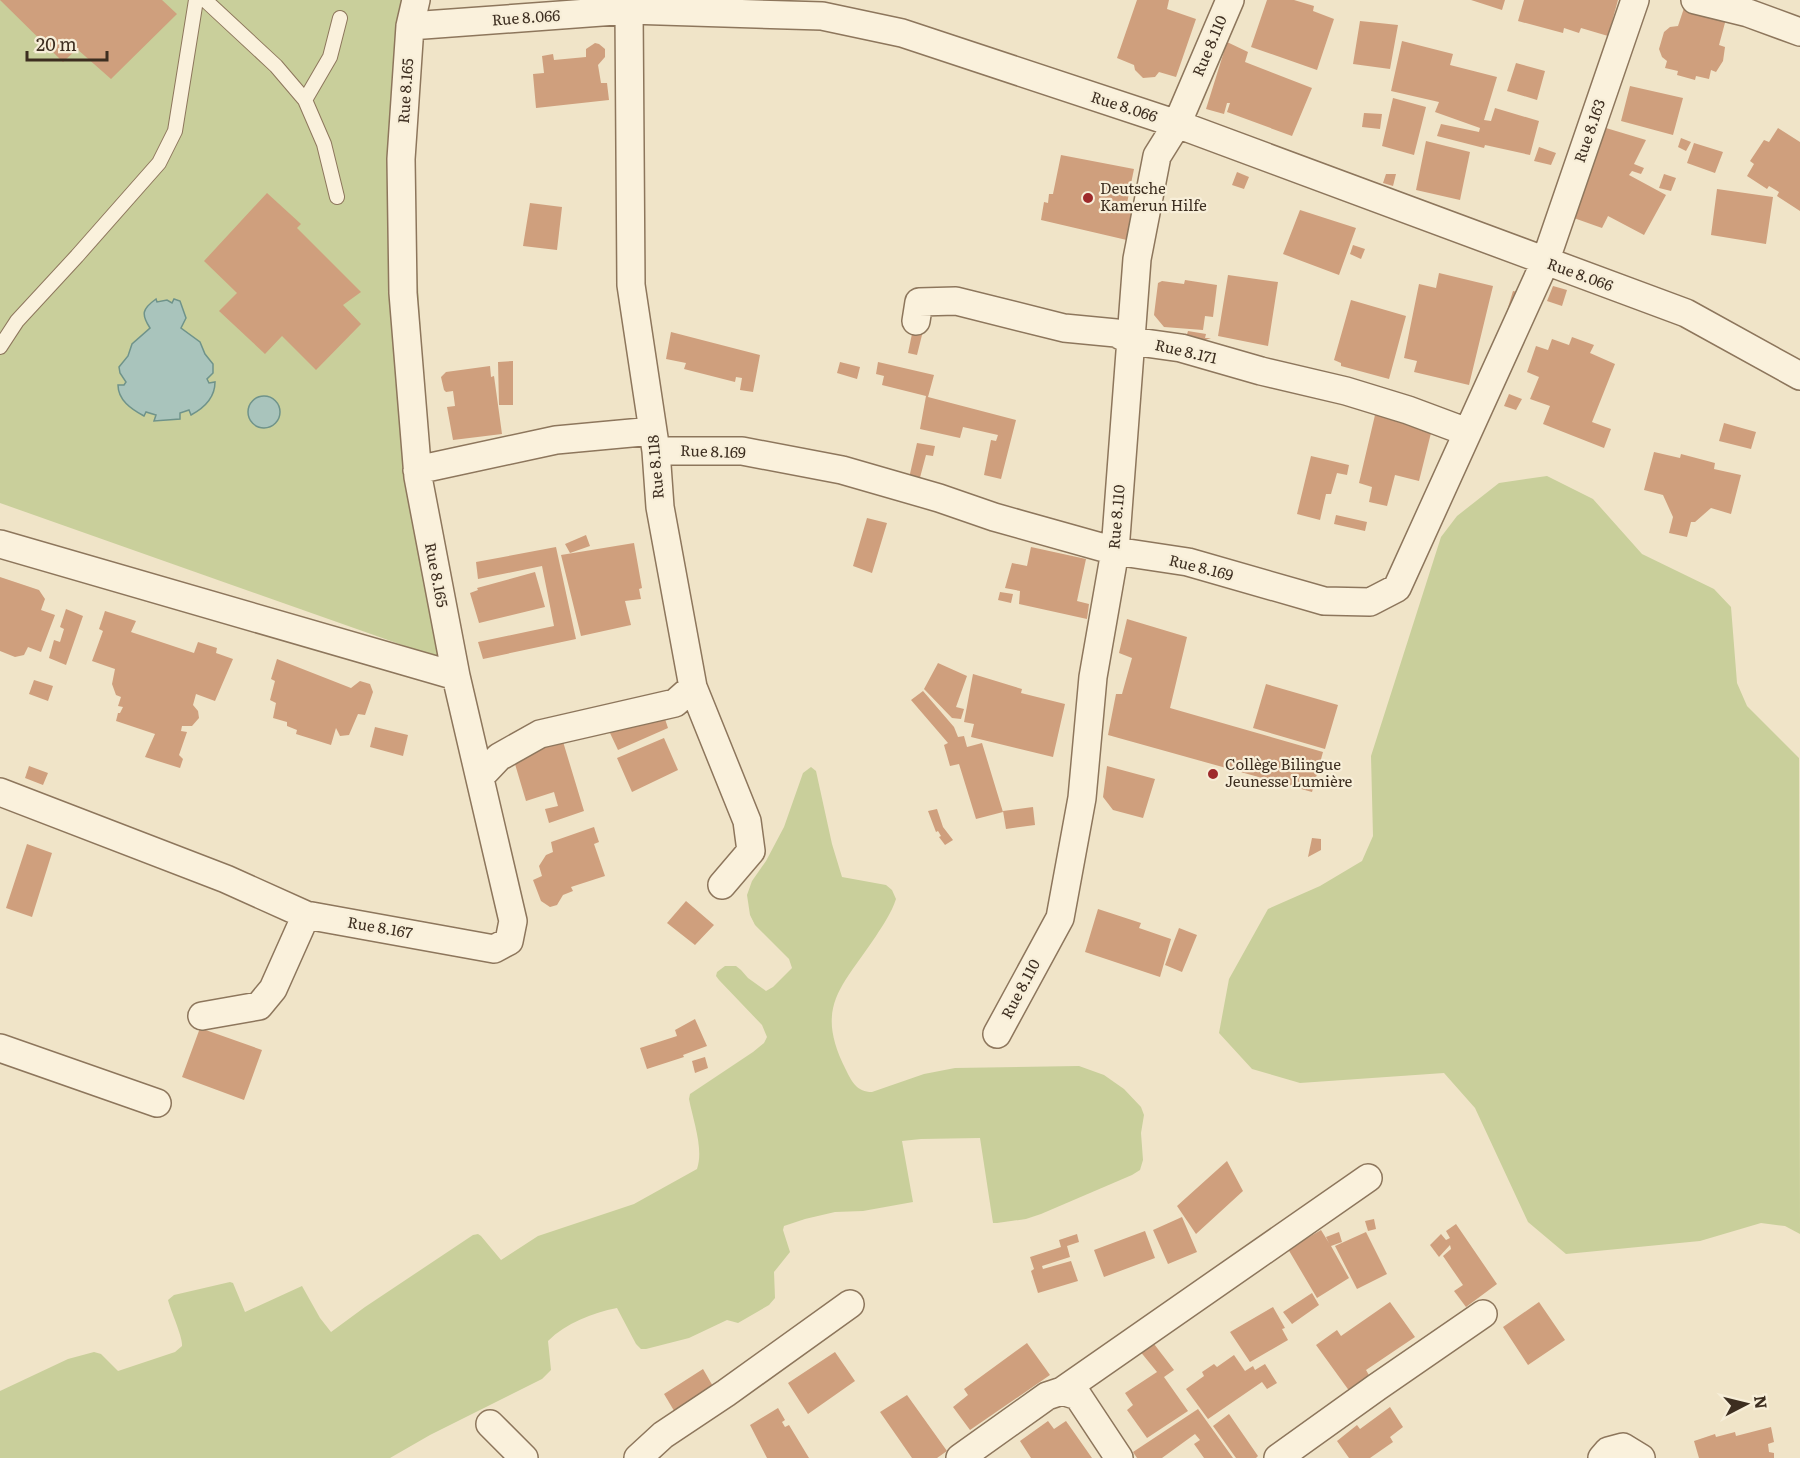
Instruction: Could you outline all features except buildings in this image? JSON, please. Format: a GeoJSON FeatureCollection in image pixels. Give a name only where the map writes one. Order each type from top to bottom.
{"type":"FeatureCollection","features":[{"type":"Feature","properties":{"kind":"street","name":"Rue 8.165"},"geometry":{"type":"LineString","coordinates":[[416,0],[410,26],[401,159],[403,293],[417,470],[456,676]]}},
{"type":"Feature","properties":{"kind":"street","name":"Rue 8.110"},"geometry":{"type":"LineString","coordinates":[[997,1034],[1060,918],[1082,798],[1094,677],[1115,551],[1137,259],[1157,156],[1177,124],[1230,0]]}},
{"type":"Feature","properties":{"kind":"street","name":"Rue 8.163"},"geometry":{"type":"LineString","coordinates":[[1545,262],[1635,0]]}},
{"type":"Feature","properties":{"kind":"street"},"geometry":{"type":"LineString","coordinates":[[1695,0],[1748,13],[1800,32]]}},
{"type":"Feature","properties":{"kind":"street","name":"Rue 8.066"},"geometry":{"type":"LineString","coordinates":[[410,26],[629,10],[821,8],[1177,124],[1686,313],[1799,374]]}},
{"type":"Feature","properties":{"kind":"street","name":"Rue 8.118"},"geometry":{"type":"LineString","coordinates":[[629,10],[631,285],[654,441],[660,507],[693,687],[747,821],[751,851],[722,885]]}},
{"type":"Feature","properties":{"kind":"street","name":"Rue 8.169"},"geometry":{"type":"LineString","coordinates":[[417,470],[556,440],[654,441],[742,451],[842,470],[939,498],[994,517],[1115,551],[1188,562],[1324,601],[1370,602],[1397,588],[1545,262]]}},
{"type":"Feature","properties":{"kind":"street","name":"Rue 8.171"},"geometry":{"type":"LineString","coordinates":[[916,321],[918,302],[956,301],[1064,328],[1116,333],[1131,341],[1180,348],[1261,371],[1346,391],[1408,410],[1467,432]]}},
{"type":"Feature","properties":{"kind":"street"},"geometry":{"type":"LineString","coordinates":[[0,544],[456,676]]}},
{"type":"Feature","properties":{"kind":"street","name":"Rue 8.167"},"geometry":{"type":"LineString","coordinates":[[0,792],[226,879],[306,915],[494,949],[509,941],[513,921],[456,676]]}},
{"type":"Feature","properties":{"kind":"street"},"geometry":{"type":"LineString","coordinates":[[481,776],[499,757],[540,734],[675,703],[693,687]]}},
{"type":"Feature","properties":{"kind":"street"},"geometry":{"type":"LineString","coordinates":[[202,1016],[258,1005],[273,989],[306,915]]}},
{"type":"Feature","properties":{"kind":"street"},"geometry":{"type":"LineString","coordinates":[[0,1048],[157,1103]]}},
{"type":"Feature","properties":{"kind":"street"},"geometry":{"type":"LineString","coordinates":[[960,1458],[1047,1396],[1062,1390],[1368,1178]]}},
{"type":"Feature","properties":{"kind":"street"},"geometry":{"type":"LineString","coordinates":[[638,1458],[663,1435],[850,1304]]}},
{"type":"Feature","properties":{"kind":"street"},"geometry":{"type":"LineString","coordinates":[[1278,1458],[1377,1386],[1483,1314]]}},
{"type":"Feature","properties":{"kind":"street"},"geometry":{"type":"LineString","coordinates":[[1062,1390],[1078,1396],[1119,1458]]}},
{"type":"Feature","properties":{"kind":"street"},"geometry":{"type":"LineString","coordinates":[[490,1424],[524,1458]]}},
{"type":"Feature","properties":{"kind":"street"},"geometry":{"type":"LineString","coordinates":[[1602,1458],[1608,1451],[1623,1447],[1641,1458]]}},
{"type":"Feature","properties":{"kind":"lane"},"geometry":{"type":"LineString","coordinates":[[0,347],[17,321],[159,163],[175,131],[196,0]]}},
{"type":"Feature","properties":{"kind":"lane"},"geometry":{"type":"LineString","coordinates":[[205,0],[276,66],[305,100],[324,144],[337,196]]}},
{"type":"Feature","properties":{"kind":"lane"},"geometry":{"type":"LineString","coordinates":[[305,100],[330,57],[340,18]]}},
{"type":"Feature","properties":{"kind":"green space"},"geometry":{"type":"Polygon","coordinates":[[[0,0],[405,0],[403,18],[439,658],[0,503],[0,0]]]}},
{"type":"Feature","properties":{"kind":"green space"},"geometry":{"type":"Polygon","coordinates":[[[1547,476],[1593,499],[1642,554],[1714,589],[1731,607],[1737,683],[1747,706],[1799,758],[1800,1234],[1785,1226],[1761,1223],[1700,1241],[1566,1254],[1528,1222],[1475,1108],[1444,1073],[1300,1083],[1252,1069],[1219,1033],[1229,979],[1268,909],[1320,886],[1362,861],[1373,836],[1371,756],[1441,537],[1457,516],[1499,483],[1547,476]]]}},
{"type":"Feature","properties":{"kind":"green space"},"geometry":{"type":"Polygon","coordinates":[[[811,767],[816,771],[832,844],[842,877],[886,885],[892,890],[896,899],[884,923],[843,985],[832,1014],[832,1030],[837,1048],[853,1082],[862,1090],[872,1092],[924,1074],[955,1068],[1079,1066],[1104,1075],[1124,1089],[1141,1107],[1144,1115],[1141,1133],[1143,1160],[1140,1170],[1041,1214],[1026,1219],[993,1223],[980,1138],[902,1141],[913,1202],[863,1211],[835,1212],[784,1226],[783,1230],[790,1252],[774,1272],[775,1298],[769,1305],[738,1323],[727,1320],[689,1338],[646,1349],[641,1349],[636,1344],[617,1308],[589,1316],[571,1324],[548,1341],[551,1370],[542,1379],[430,1435],[390,1458],[0,1458],[0,1391],[68,1359],[94,1352],[101,1354],[118,1371],[175,1352],[182,1346],[168,1300],[174,1295],[230,1282],[233,1283],[245,1312],[302,1286],[320,1318],[331,1332],[473,1235],[481,1236],[501,1260],[538,1236],[634,1204],[697,1169],[699,1144],[689,1099],[690,1094],[753,1052],[764,1043],[767,1037],[762,1025],[719,980],[716,976],[717,972],[725,966],[736,966],[766,991],[792,968],[789,959],[755,925],[750,915],[747,895],[752,881],[766,861],[784,827],[803,773],[811,767]]]}},
{"type":"Feature","properties":{"kind":"water"},"geometry":{"type":"Polygon","coordinates":[[[156,299],[157,302],[167,300],[172,303],[174,299],[180,301],[186,318],[181,328],[200,342],[205,354],[213,364],[213,373],[207,379],[209,383],[215,382],[211,398],[191,415],[189,410],[180,413],[180,419],[154,421],[156,415],[146,412],[144,416],[126,404],[120,395],[118,385],[124,385],[126,382],[119,367],[128,356],[132,344],[150,328],[144,312],[156,299]]]}},
{"type":"Feature","properties":{"kind":"water"},"geometry":{"type":"Polygon","coordinates":[[[264,396],[276,400],[280,412],[276,424],[264,428],[252,424],[248,412],[252,400],[264,396]]]}},
{"type":"Feature","properties":{"kind":"place","name":"Deutsche Kamerun Hilfe"},"geometry":{"type":"Point","coordinates":[1088,198]}},
{"type":"Feature","properties":{"kind":"place","name":"Collège Bilingue Jeunesse Lumière"},"geometry":{"type":"Point","coordinates":[1213,774]}}]}
